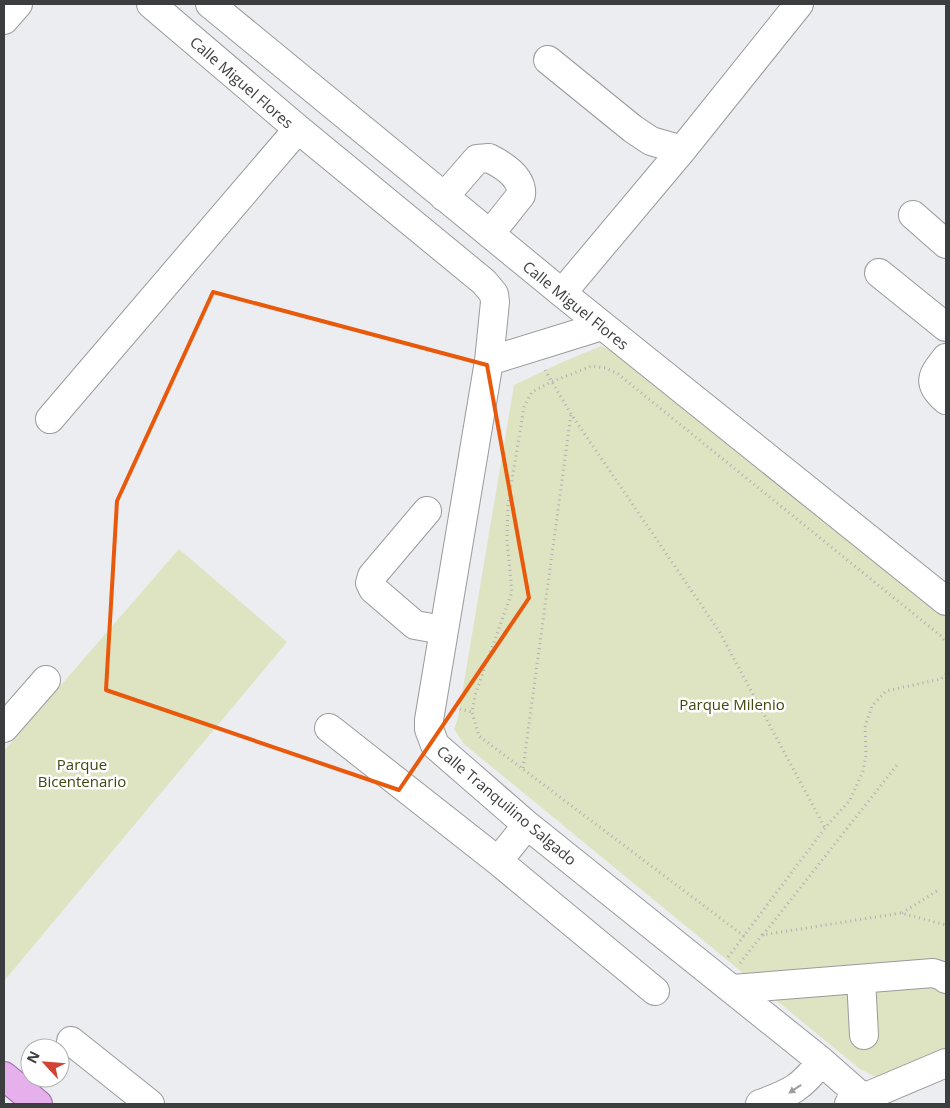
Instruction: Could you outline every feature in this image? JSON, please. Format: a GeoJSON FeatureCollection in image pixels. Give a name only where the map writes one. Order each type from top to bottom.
{"type":"FeatureCollection","features":[{"type":"Feature","properties":{"kind":"main road"},"geometry":{"type":"LineString","coordinates":[[4,1076],[38,1104]]}},
{"type":"Feature","properties":{"kind":"street"},"geometry":{"type":"LineString","coordinates":[[4,20],[18,4]]}},
{"type":"Feature","properties":{"kind":"street","name":"Calle Miguel Flores"},"geometry":{"type":"LineString","coordinates":[[151,4],[298,129],[484,282],[494,294]]}},
{"type":"Feature","properties":{"kind":"street","name":"Calle Miguel Flores"},"geometry":{"type":"LineString","coordinates":[[210,4],[602,326],[946,601]]}},
{"type":"Feature","properties":{"kind":"street"},"geometry":{"type":"LineString","coordinates":[[562,293],[682,150],[799,4]]}},
{"type":"Feature","properties":{"kind":"street"},"geometry":{"type":"LineString","coordinates":[[548,60],[633,129],[651,141],[682,150]]}},
{"type":"Feature","properties":{"kind":"street"},"geometry":{"type":"LineString","coordinates":[[50,419],[298,129]]}},
{"type":"Feature","properties":{"kind":"street"},"geometry":{"type":"LineString","coordinates":[[444,196],[477,159],[489,158],[515,177],[522,188],[521,195],[490,234]]}},
{"type":"Feature","properties":{"kind":"street"},"geometry":{"type":"LineString","coordinates":[[912,215],[946,244]]}},
{"type":"Feature","properties":{"kind":"street"},"geometry":{"type":"LineString","coordinates":[[878,272],[946,327]]}},
{"type":"Feature","properties":{"kind":"street","name":"Calle Tranquilino Salgado"},"geometry":{"type":"LineString","coordinates":[[494,294],[489,361],[429,720],[431,737],[440,751],[526,824],[822,1062],[856,1101]]}},
{"type":"Feature","properties":{"kind":"street"},"geometry":{"type":"LineString","coordinates":[[489,361],[602,326]]}},
{"type":"Feature","properties":{"kind":"street"},"geometry":{"type":"LineString","coordinates":[[946,358],[936,370],[933,382],[934,389],[946,400]]}},
{"type":"Feature","properties":{"kind":"street"},"geometry":{"type":"LineString","coordinates":[[427,511],[372,576],[370,583],[374,589],[415,625],[443,630]]}},
{"type":"Feature","properties":{"kind":"street"},"geometry":{"type":"LineString","coordinates":[[4,728],[46,680]]}},
{"type":"Feature","properties":{"kind":"street"},"geometry":{"type":"LineString","coordinates":[[329,728],[498,861],[655,991]]}},
{"type":"Feature","properties":{"kind":"street"},"geometry":{"type":"LineString","coordinates":[[498,861],[526,824]]}},
{"type":"Feature","properties":{"kind":"street"},"geometry":{"type":"LineString","coordinates":[[728,986],[933,973],[946,979]]}},
{"type":"Feature","properties":{"kind":"street"},"geometry":{"type":"LineString","coordinates":[[861,979],[864,1035]]}},
{"type":"Feature","properties":{"kind":"street"},"geometry":{"type":"LineString","coordinates":[[70,1041],[150,1104]]}},
{"type":"Feature","properties":{"kind":"street"},"geometry":{"type":"LineString","coordinates":[[760,1104],[790,1093],[806,1082],[822,1062]]}},
{"type":"Feature","properties":{"kind":"street"},"geometry":{"type":"LineString","coordinates":[[856,1101],[946,1063]]}},
{"type":"Feature","properties":{"kind":"path"},"geometry":{"type":"LineString","coordinates":[[533,348],[571,414],[719,631],[825,828]]}},
{"type":"Feature","properties":{"kind":"path"},"geometry":{"type":"LineString","coordinates":[[946,643],[941,636],[618,374],[606,368],[592,366],[551,382],[532,392],[524,406],[508,504],[507,540],[512,592],[475,695],[472,712],[479,736],[744,936],[825,828],[850,800],[863,771],[866,754],[865,727],[872,706],[886,691],[941,679],[946,674]]}},
{"type":"Feature","properties":{"kind":"path"},"geometry":{"type":"LineString","coordinates":[[523,768],[571,414]]}},
{"type":"Feature","properties":{"kind":"path"},"geometry":{"type":"LineString","coordinates":[[728,986],[762,935],[897,765]]}},
{"type":"Feature","properties":{"kind":"path"},"geometry":{"type":"LineString","coordinates":[[762,935],[901,913],[940,890]]}},
{"type":"Feature","properties":{"kind":"path"},"geometry":{"type":"LineString","coordinates":[[901,913],[946,925]]}},
{"type":"Feature","properties":{"kind":"highlighted area"},"geometry":{"type":"Polygon","coordinates":[[[213,292],[487,365],[529,598],[399,790],[106,690],[117,501],[213,292]]]}},
{"type":"Feature","properties":{"kind":"green space","name":"Parque Milenio"},"geometry":{"type":"Polygon","coordinates":[[[601,346],[616,353],[946,617],[946,1052],[878,1078],[860,1069],[464,744],[454,729],[458,718],[514,385],[601,346]]]}},
{"type":"Feature","properties":{"kind":"green space","name":"Parque Bicentenario"},"geometry":{"type":"Polygon","coordinates":[[[179,549],[287,642],[4,981],[4,751],[179,549]]]}}]}
